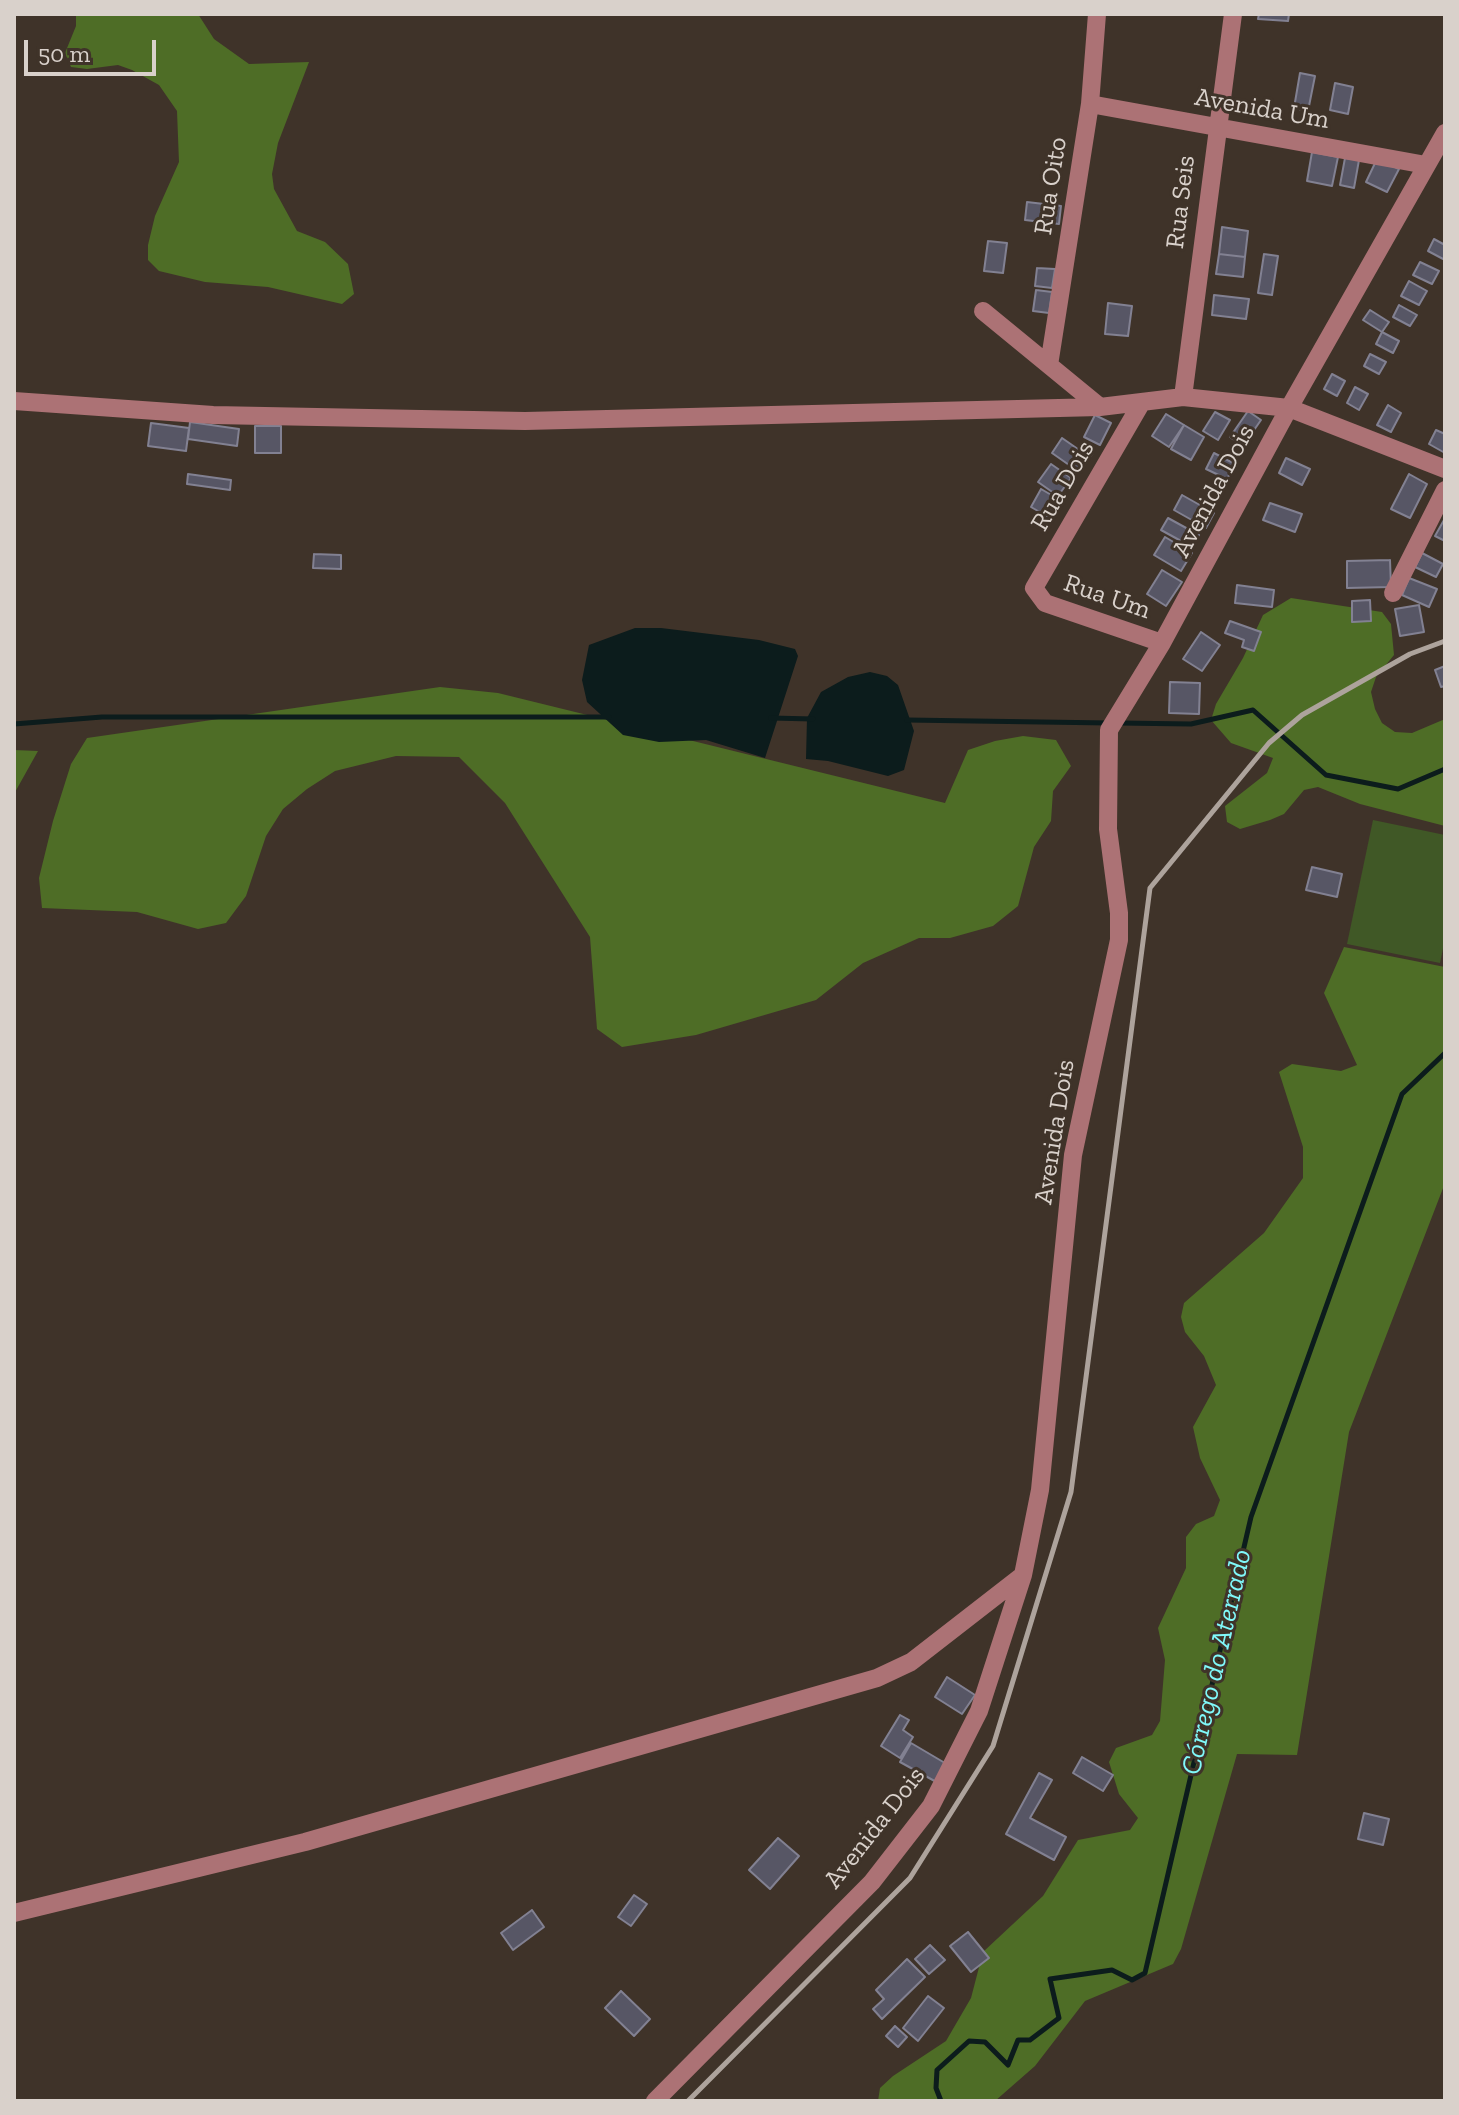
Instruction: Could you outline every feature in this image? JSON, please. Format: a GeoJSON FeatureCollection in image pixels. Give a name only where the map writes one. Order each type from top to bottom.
{"type":"FeatureCollection","features":[{"type":"Feature","properties":{"kind":"street","name":"Rua Oito"},"geometry":{"type":"LineString","coordinates":[[1049,365],[1090,104],[1097,14]]}},
{"type":"Feature","properties":{"kind":"street","name":"Rua Seis"},"geometry":{"type":"LineString","coordinates":[[1183,397],[1233,14]]}},
{"type":"Feature","properties":{"kind":"street","name":"Avenida Um"},"geometry":{"type":"LineString","coordinates":[[1090,104],[1426,165]]}},
{"type":"Feature","properties":{"kind":"street","name":"Avenida Dois"},"geometry":{"type":"LineString","coordinates":[[655,2101],[872,1882],[931,1806],[979,1711],[1023,1575],[1048,1436],[1073,1155],[1119,940],[1108,829],[1111,725],[1162,643],[1289,408],[1445,133]]}},
{"type":"Feature","properties":{"kind":"street"},"geometry":{"type":"LineString","coordinates":[[983,311],[1100,407]]}},
{"type":"Feature","properties":{"kind":"street"},"geometry":{"type":"LineString","coordinates":[[14,401],[213,415],[525,421],[1100,407],[1183,397],[1289,408],[1445,469]]}},
{"type":"Feature","properties":{"kind":"street","name":"Rua Dois"},"geometry":{"type":"LineString","coordinates":[[1039,595],[1034,588],[1142,402]]}},
{"type":"Feature","properties":{"kind":"street"},"geometry":{"type":"LineString","coordinates":[[1393,593],[1445,490]]}},
{"type":"Feature","properties":{"kind":"street","name":"Rua Um"},"geometry":{"type":"LineString","coordinates":[[1039,595],[1045,603],[1162,643]]}},
{"type":"Feature","properties":{"kind":"street"},"geometry":{"type":"LineString","coordinates":[[14,1913],[305,1842],[877,1678],[911,1662],[1023,1575]]}},
{"type":"Feature","properties":{"kind":"green space"},"geometry":{"type":"Polygon","coordinates":[[[76,14],[198,14],[214,39],[249,64],[309,62],[278,143],[272,174],[274,189],[297,231],[325,242],[348,264],[354,294],[342,304],[268,287],[205,282],[159,271],[148,260],[155,216],[179,162],[177,111],[159,85],[132,70],[118,65],[87,69],[71,67],[65,53],[76,26],[76,14]]]}},
{"type":"Feature","properties":{"kind":"green space"},"geometry":{"type":"Polygon","coordinates":[[[1291,598],[1382,612],[1391,624],[1394,655],[1376,677],[1371,692],[1375,709],[1382,723],[1395,732],[1412,733],[1445,719],[1445,826],[1360,804],[1318,787],[1304,790],[1284,814],[1270,820],[1240,829],[1227,822],[1225,806],[1267,773],[1273,758],[1231,743],[1211,720],[1216,704],[1263,615],[1291,598]]]}},
{"type":"Feature","properties":{"kind":"green space"},"geometry":{"type":"Polygon","coordinates":[[[440,687],[498,693],[945,803],[968,750],[995,741],[1023,736],[1056,740],[1071,766],[1053,791],[1051,821],[1034,847],[1018,906],[993,926],[950,938],[919,938],[863,963],[816,1000],[696,1035],[622,1047],[597,1029],[590,937],[505,803],[459,757],[396,756],[335,771],[307,789],[283,809],[266,836],[246,896],[226,923],[198,929],[137,912],[42,908],[39,878],[53,821],[71,764],[87,738],[440,687]]]}},
{"type":"Feature","properties":{"kind":"green space"},"geometry":{"type":"Polygon","coordinates":[[[14,750],[38,751],[14,794],[14,750]]]}},
{"type":"Feature","properties":{"kind":"green space"},"geometry":{"type":"Polygon","coordinates":[[[1373,820],[1445,835],[1445,939],[1440,963],[1347,944],[1373,820]]]}},
{"type":"Feature","properties":{"kind":"green space"},"geometry":{"type":"Polygon","coordinates":[[[1344,947],[1445,967],[1445,1183],[1349,1432],[1297,1755],[1237,1754],[1181,1949],[1173,1964],[1085,2001],[1035,2066],[995,2101],[878,2101],[880,2088],[893,2076],[946,2041],[971,1998],[983,1952],[1043,1896],[1078,1840],[1130,1830],[1138,1818],[1119,1794],[1109,1762],[1116,1748],[1152,1735],[1160,1721],[1165,1660],[1158,1628],[1186,1568],[1186,1537],[1196,1524],[1214,1516],[1220,1500],[1200,1458],[1193,1427],[1216,1385],[1204,1356],[1185,1332],[1181,1317],[1184,1303],[1264,1233],[1303,1178],[1303,1147],[1279,1072],[1292,1064],[1341,1071],[1357,1065],[1324,993],[1344,947]]]}},
{"type":"Feature","properties":{"kind":"shaded area"},"geometry":{"type":"Polygon","coordinates":[[[635,628],[661,628],[759,640],[795,649],[798,656],[765,758],[706,740],[659,742],[623,735],[587,702],[582,680],[589,645],[635,628]]]}},
{"type":"Feature","properties":{"kind":"shaded area"},"geometry":{"type":"Polygon","coordinates":[[[870,672],[887,676],[898,685],[914,731],[904,770],[888,776],[828,761],[806,759],[807,718],[821,692],[848,677],[870,672]]]}},
{"type":"Feature","properties":{"kind":"building"},"geometry":{"type":"Polygon","coordinates":[[[1259,14],[1289,14],[1288,21],[1258,19],[1259,14]]]}},
{"type":"Feature","properties":{"kind":"building"},"geometry":{"type":"Polygon","coordinates":[[[1300,73],[1315,76],[1308,111],[1294,108],[1300,73]]]}},
{"type":"Feature","properties":{"kind":"building"},"geometry":{"type":"Polygon","coordinates":[[[1335,83],[1353,87],[1348,114],[1330,110],[1335,83]]]}},
{"type":"Feature","properties":{"kind":"building"},"geometry":{"type":"Polygon","coordinates":[[[1312,152],[1338,157],[1332,186],[1307,181],[1312,152]]]}},
{"type":"Feature","properties":{"kind":"building"},"geometry":{"type":"Polygon","coordinates":[[[1345,158],[1359,160],[1354,188],[1340,185],[1345,158]]]}},
{"type":"Feature","properties":{"kind":"building"},"geometry":{"type":"Polygon","coordinates":[[[1377,159],[1399,169],[1387,192],[1366,182],[1377,159]]]}},
{"type":"Feature","properties":{"kind":"building"},"geometry":{"type":"Polygon","coordinates":[[[1027,202],[1061,206],[1059,224],[1025,220],[1027,202]]]}},
{"type":"Feature","properties":{"kind":"building"},"geometry":{"type":"Polygon","coordinates":[[[1222,227],[1248,231],[1245,257],[1219,254],[1222,227]]]}},
{"type":"Feature","properties":{"kind":"building"},"geometry":{"type":"Polygon","coordinates":[[[1434,239],[1445,245],[1445,260],[1428,251],[1434,239]]]}},
{"type":"Feature","properties":{"kind":"building"},"geometry":{"type":"Polygon","coordinates":[[[988,241],[1007,243],[1003,273],[984,271],[988,241]]]}},
{"type":"Feature","properties":{"kind":"building"},"geometry":{"type":"Polygon","coordinates":[[[1219,254],[1245,257],[1243,277],[1216,274],[1219,254]]]}},
{"type":"Feature","properties":{"kind":"building"},"geometry":{"type":"Polygon","coordinates":[[[1264,254],[1278,256],[1272,295],[1258,293],[1264,254]]]}},
{"type":"Feature","properties":{"kind":"building"},"geometry":{"type":"Polygon","coordinates":[[[1420,262],[1439,271],[1432,284],[1413,275],[1420,262]]]}},
{"type":"Feature","properties":{"kind":"building"},"geometry":{"type":"Polygon","coordinates":[[[1037,268],[1055,269],[1052,288],[1035,286],[1037,268]]]}},
{"type":"Feature","properties":{"kind":"building"},"geometry":{"type":"Polygon","coordinates":[[[1409,281],[1427,291],[1419,305],[1401,296],[1409,281]]]}},
{"type":"Feature","properties":{"kind":"building"},"geometry":{"type":"Polygon","coordinates":[[[1036,290],[1052,292],[1049,313],[1033,311],[1036,290]]]}},
{"type":"Feature","properties":{"kind":"building"},"geometry":{"type":"Polygon","coordinates":[[[1214,295],[1249,299],[1246,319],[1212,315],[1214,295]]]}},
{"type":"Feature","properties":{"kind":"building"},"geometry":{"type":"Polygon","coordinates":[[[1108,303],[1132,306],[1128,336],[1105,334],[1108,303]]]}},
{"type":"Feature","properties":{"kind":"building"},"geometry":{"type":"Polygon","coordinates":[[[1399,305],[1417,315],[1410,326],[1393,317],[1399,305]]]}},
{"type":"Feature","properties":{"kind":"building"},"geometry":{"type":"Polygon","coordinates":[[[1370,310],[1389,322],[1382,332],[1363,320],[1370,310]]]}},
{"type":"Feature","properties":{"kind":"building"},"geometry":{"type":"Polygon","coordinates":[[[1382,332],[1399,341],[1393,353],[1376,344],[1382,332]]]}},
{"type":"Feature","properties":{"kind":"building"},"geometry":{"type":"Polygon","coordinates":[[[1370,354],[1386,362],[1379,374],[1364,366],[1370,354]]]}},
{"type":"Feature","properties":{"kind":"building"},"geometry":{"type":"Polygon","coordinates":[[[1332,374],[1345,381],[1337,396],[1324,389],[1332,374]]]}},
{"type":"Feature","properties":{"kind":"building"},"geometry":{"type":"Polygon","coordinates":[[[1355,387],[1368,394],[1359,410],[1347,403],[1355,387]]]}},
{"type":"Feature","properties":{"kind":"building"},"geometry":{"type":"Polygon","coordinates":[[[1388,405],[1401,413],[1391,432],[1377,425],[1388,405]]]}},
{"type":"Feature","properties":{"kind":"building"},"geometry":{"type":"Polygon","coordinates":[[[1248,411],[1261,420],[1243,446],[1230,437],[1248,411]]]}},
{"type":"Feature","properties":{"kind":"building"},"geometry":{"type":"Polygon","coordinates":[[[1215,412],[1230,420],[1218,440],[1203,431],[1215,412]]]}},
{"type":"Feature","properties":{"kind":"building"},"geometry":{"type":"Polygon","coordinates":[[[1166,414],[1184,425],[1169,447],[1152,436],[1166,414]]]}},
{"type":"Feature","properties":{"kind":"building"},"geometry":{"type":"Polygon","coordinates":[[[1095,415],[1111,423],[1100,445],[1084,437],[1095,415]]]}},
{"type":"Feature","properties":{"kind":"building"},"geometry":{"type":"Polygon","coordinates":[[[190,422],[239,429],[237,446],[188,439],[190,422]]]}},
{"type":"Feature","properties":{"kind":"building"},"geometry":{"type":"Polygon","coordinates":[[[151,423],[189,428],[186,451],[148,446],[151,423]]]}},
{"type":"Feature","properties":{"kind":"building"},"geometry":{"type":"Polygon","coordinates":[[[1184,425],[1204,437],[1191,460],[1171,449],[1184,425]]]}},
{"type":"Feature","properties":{"kind":"building"},"geometry":{"type":"Polygon","coordinates":[[[255,426],[281,426],[281,453],[255,453],[255,426]]]}},
{"type":"Feature","properties":{"kind":"building"},"geometry":{"type":"Polygon","coordinates":[[[1436,430],[1445,434],[1445,453],[1429,444],[1436,430]]]}},
{"type":"Feature","properties":{"kind":"building"},"geometry":{"type":"Polygon","coordinates":[[[1062,438],[1085,454],[1088,450],[1093,453],[1079,472],[1052,453],[1062,438]]]}},
{"type":"Feature","properties":{"kind":"building"},"geometry":{"type":"Polygon","coordinates":[[[1214,453],[1235,464],[1227,479],[1206,469],[1214,453]]]}},
{"type":"Feature","properties":{"kind":"building"},"geometry":{"type":"Polygon","coordinates":[[[1286,458],[1310,469],[1302,485],[1279,473],[1286,458]]]}},
{"type":"Feature","properties":{"kind":"building"},"geometry":{"type":"Polygon","coordinates":[[[1051,464],[1071,478],[1058,496],[1038,482],[1051,464]]]}},
{"type":"Feature","properties":{"kind":"building"},"geometry":{"type":"Polygon","coordinates":[[[188,474],[231,480],[230,490],[187,484],[188,474]]]}},
{"type":"Feature","properties":{"kind":"building"},"geometry":{"type":"Polygon","coordinates":[[[1409,474],[1427,484],[1410,518],[1391,509],[1409,474]]]}},
{"type":"Feature","properties":{"kind":"building"},"geometry":{"type":"Polygon","coordinates":[[[1041,489],[1060,500],[1050,518],[1031,507],[1041,489]]]}},
{"type":"Feature","properties":{"kind":"building"},"geometry":{"type":"Polygon","coordinates":[[[1182,495],[1214,513],[1206,528],[1174,510],[1182,495]]]}},
{"type":"Feature","properties":{"kind":"building"},"geometry":{"type":"Polygon","coordinates":[[[1270,503],[1302,514],[1295,532],[1263,520],[1270,503]]]}},
{"type":"Feature","properties":{"kind":"building"},"geometry":{"type":"Polygon","coordinates":[[[1168,518],[1199,535],[1192,547],[1161,530],[1168,518]]]}},
{"type":"Feature","properties":{"kind":"building"},"geometry":{"type":"Polygon","coordinates":[[[1445,521],[1445,541],[1435,536],[1445,521]]]}},
{"type":"Feature","properties":{"kind":"building"},"geometry":{"type":"Polygon","coordinates":[[[1165,537],[1192,553],[1181,571],[1154,555],[1165,537]]]}},
{"type":"Feature","properties":{"kind":"building"},"geometry":{"type":"Polygon","coordinates":[[[1422,553],[1443,564],[1436,577],[1415,567],[1422,553]]]}},
{"type":"Feature","properties":{"kind":"building"},"geometry":{"type":"Polygon","coordinates":[[[314,554],[341,555],[341,569],[313,568],[314,554]]]}},
{"type":"Feature","properties":{"kind":"building"},"geometry":{"type":"Polygon","coordinates":[[[1390,560],[1391,587],[1347,588],[1347,561],[1390,560]]]}},
{"type":"Feature","properties":{"kind":"building"},"geometry":{"type":"Polygon","coordinates":[[[1162,570],[1182,582],[1166,606],[1147,594],[1162,570]]]}},
{"type":"Feature","properties":{"kind":"building"},"geometry":{"type":"Polygon","coordinates":[[[1409,578],[1437,589],[1429,607],[1402,595],[1409,578]]]}},
{"type":"Feature","properties":{"kind":"building"},"geometry":{"type":"Polygon","coordinates":[[[1237,585],[1274,590],[1272,607],[1235,603],[1237,585]]]}},
{"type":"Feature","properties":{"kind":"building"},"geometry":{"type":"Polygon","coordinates":[[[1370,600],[1371,621],[1352,622],[1352,601],[1370,600]]]}},
{"type":"Feature","properties":{"kind":"building"},"geometry":{"type":"Polygon","coordinates":[[[1419,605],[1424,632],[1400,636],[1395,609],[1419,605]]]}},
{"type":"Feature","properties":{"kind":"building"},"geometry":{"type":"Polygon","coordinates":[[[1230,621],[1261,632],[1254,651],[1242,647],[1244,640],[1225,633],[1230,621]]]}},
{"type":"Feature","properties":{"kind":"building"},"geometry":{"type":"Polygon","coordinates":[[[1201,632],[1220,645],[1202,671],[1183,659],[1201,632]]]}},
{"type":"Feature","properties":{"kind":"building"},"geometry":{"type":"Polygon","coordinates":[[[1445,666],[1445,686],[1441,687],[1435,670],[1445,666]]]}},
{"type":"Feature","properties":{"kind":"building"},"geometry":{"type":"Polygon","coordinates":[[[1170,682],[1200,683],[1199,714],[1169,713],[1170,682]]]}},
{"type":"Feature","properties":{"kind":"building"},"geometry":{"type":"Polygon","coordinates":[[[1312,867],[1342,874],[1337,897],[1306,890],[1312,867]]]}},
{"type":"Feature","properties":{"kind":"building"},"geometry":{"type":"Polygon","coordinates":[[[947,1677],[975,1695],[962,1714],[935,1697],[947,1677]]]}},
{"type":"Feature","properties":{"kind":"building"},"geometry":{"type":"Polygon","coordinates":[[[900,1715],[909,1720],[903,1730],[913,1737],[900,1758],[881,1746],[900,1715]]]}},
{"type":"Feature","properties":{"kind":"building"},"geometry":{"type":"Polygon","coordinates":[[[911,1743],[950,1766],[940,1784],[900,1762],[911,1743]]]}},
{"type":"Feature","properties":{"kind":"building"},"geometry":{"type":"Polygon","coordinates":[[[1082,1757],[1113,1775],[1103,1791],[1073,1773],[1082,1757]]]}},
{"type":"Feature","properties":{"kind":"building"},"geometry":{"type":"Polygon","coordinates":[[[1039,1773],[1052,1780],[1030,1818],[1066,1837],[1054,1860],[1006,1834],[1039,1773]]]}},
{"type":"Feature","properties":{"kind":"building"},"geometry":{"type":"Polygon","coordinates":[[[1364,1813],[1389,1819],[1383,1845],[1358,1839],[1364,1813]]]}},
{"type":"Feature","properties":{"kind":"building"},"geometry":{"type":"Polygon","coordinates":[[[778,1838],[799,1856],[770,1889],[749,1870],[778,1838]]]}},
{"type":"Feature","properties":{"kind":"building"},"geometry":{"type":"Polygon","coordinates":[[[634,1895],[647,1904],[631,1926],[618,1917],[634,1895]]]}},
{"type":"Feature","properties":{"kind":"building"},"geometry":{"type":"Polygon","coordinates":[[[532,1910],[544,1927],[513,1950],[501,1933],[532,1910]]]}},
{"type":"Feature","properties":{"kind":"building"},"geometry":{"type":"Polygon","coordinates":[[[968,1932],[989,1958],[971,1972],[950,1946],[968,1932]]]}},
{"type":"Feature","properties":{"kind":"building"},"geometry":{"type":"Polygon","coordinates":[[[930,1945],[945,1960],[929,1974],[915,1959],[930,1945]]]}},
{"type":"Feature","properties":{"kind":"building"},"geometry":{"type":"Polygon","coordinates":[[[907,1959],[925,1977],[882,2019],[873,2009],[884,1999],[876,1990],[907,1959]]]}},
{"type":"Feature","properties":{"kind":"building"},"geometry":{"type":"Polygon","coordinates":[[[621,1991],[650,2019],[634,2036],[605,2008],[621,1991]]]}},
{"type":"Feature","properties":{"kind":"building"},"geometry":{"type":"Polygon","coordinates":[[[928,1996],[944,2008],[918,2041],[903,2028],[928,1996]]]}},
{"type":"Feature","properties":{"kind":"building"},"geometry":{"type":"Polygon","coordinates":[[[895,2026],[907,2037],[898,2047],[886,2036],[895,2026]]]}},
{"type":"Feature","properties":{"kind":"waterway"},"geometry":{"type":"LineString","coordinates":[[1119,723],[1191,724],[1253,710],[1326,775],[1398,789],[1445,769]]}},
{"type":"Feature","properties":{"kind":"waterway"},"geometry":{"type":"LineString","coordinates":[[14,724],[102,717],[609,717]]}},
{"type":"Feature","properties":{"kind":"waterway"},"geometry":{"type":"LineString","coordinates":[[771,718],[813,719]]}},
{"type":"Feature","properties":{"kind":"waterway"},"geometry":{"type":"LineString","coordinates":[[907,720],[1109,723]]}},
{"type":"Feature","properties":{"kind":"waterway","name":"Córrego do Aterrado"},"geometry":{"type":"LineString","coordinates":[[941,2101],[936,2088],[937,2070],[969,2041],[985,2042],[1008,2065],[1018,2040],[1030,2040],[1059,2018],[1050,1979],[1112,1970],[1132,1980],[1145,1973],[1251,1517],[1402,1094],[1445,1053]]}},
{"type":"Feature","properties":{"kind":"railway"},"geometry":{"type":"LineString","coordinates":[[688,2101],[910,1878],[993,1746],[1071,1492],[1150,888],[1269,743],[1302,715],[1410,654],[1445,641]]}}]}
